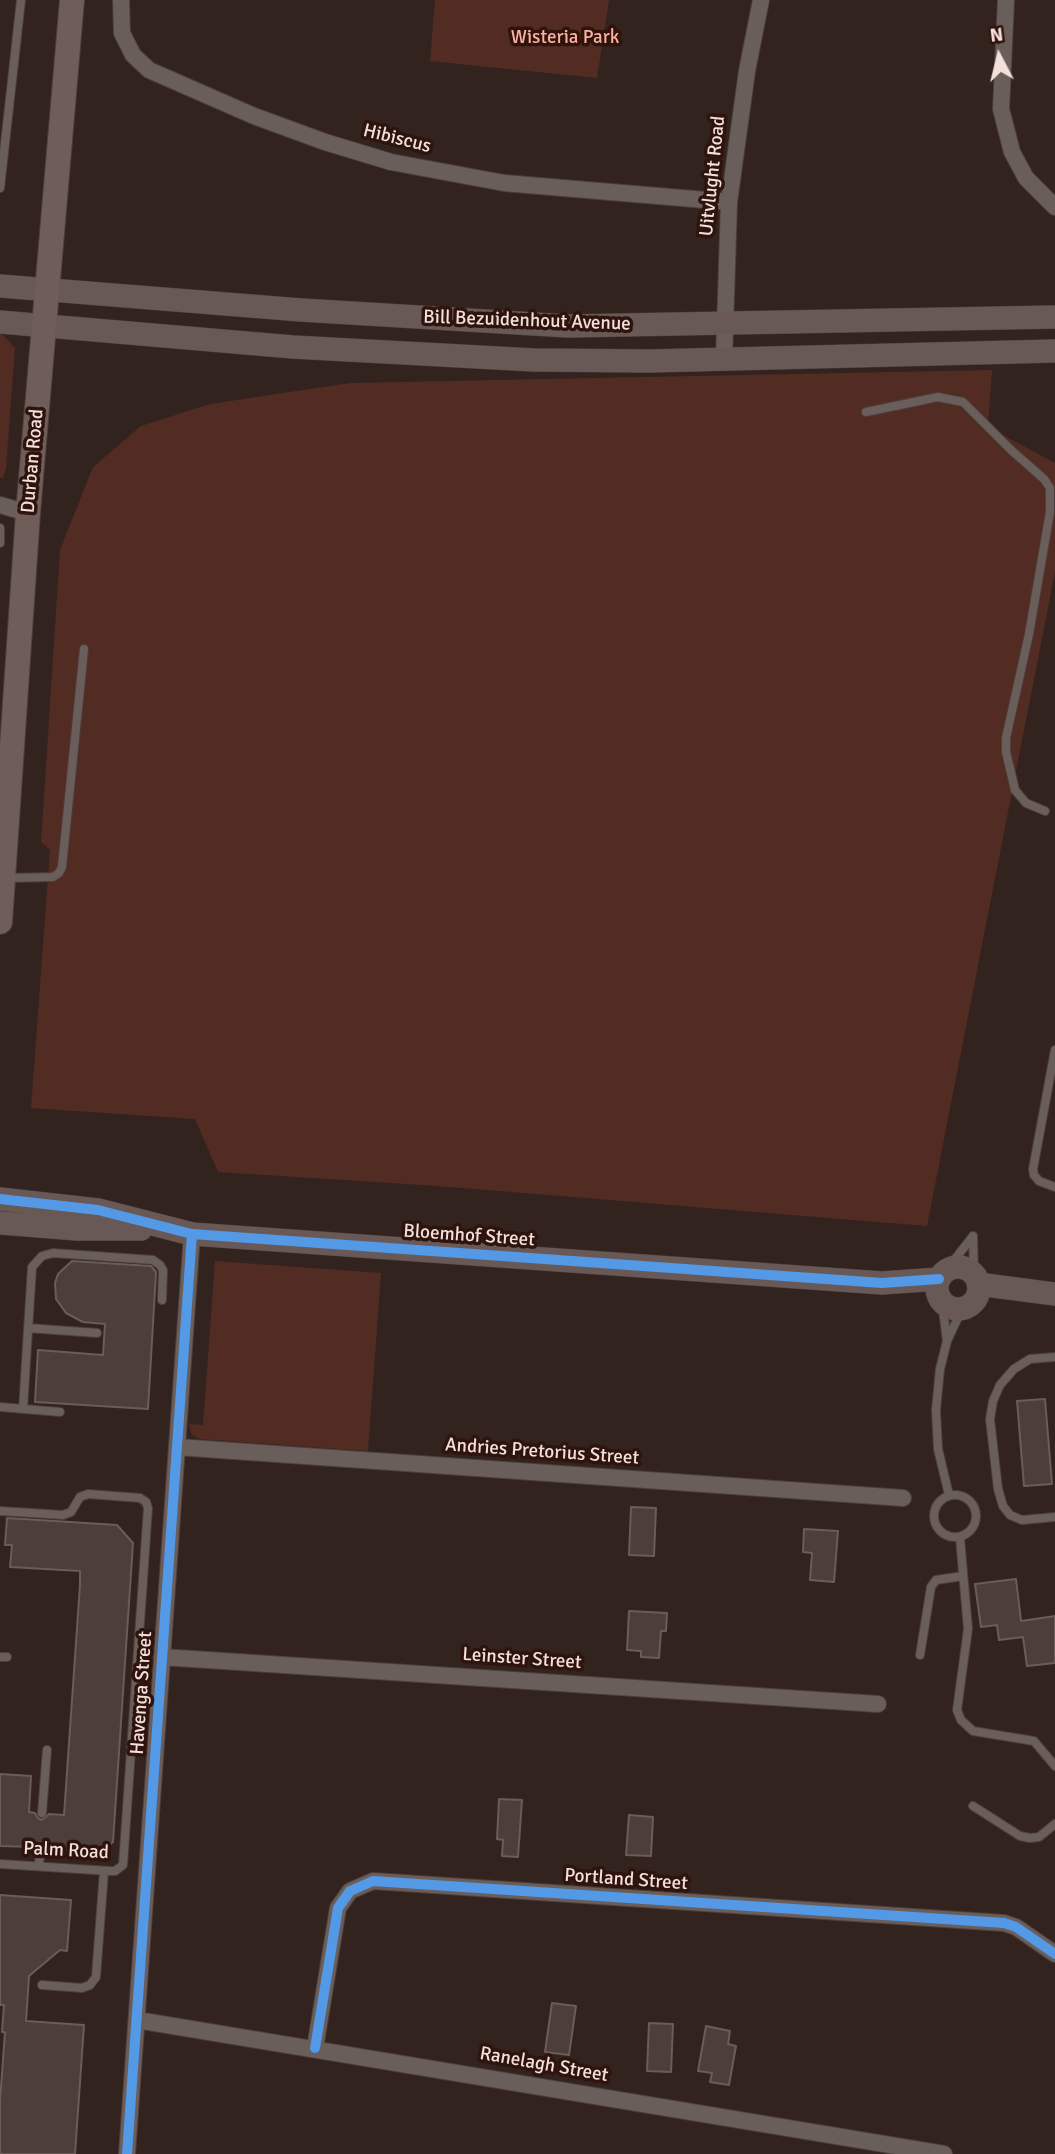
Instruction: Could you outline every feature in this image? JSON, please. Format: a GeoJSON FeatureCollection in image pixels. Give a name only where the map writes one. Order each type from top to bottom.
{"type":"FeatureCollection","features":[{"type":"Feature","properties":{"kind":"main road","name":"Durban Road"},"geometry":{"type":"LineString","coordinates":[[0,922],[28,513],[72,0]]}},
{"type":"Feature","properties":{"kind":"main road","name":"Bill Bezuidenhout Avenue"},"geometry":{"type":"LineString","coordinates":[[0,286],[301,310],[555,325],[724,325],[1055,317]]}},
{"type":"Feature","properties":{"kind":"main road","name":"Bill Bezuidenhout Avenue"},"geometry":{"type":"LineString","coordinates":[[0,322],[293,346],[534,360],[724,359],[1055,351]]}},
{"type":"Feature","properties":{"kind":"main road","name":"Bloemhof Street"},"geometry":{"type":"LineString","coordinates":[[0,1199],[98,1210],[186,1231]]}},
{"type":"Feature","properties":{"kind":"main road","name":"Bloemhof Street"},"geometry":{"type":"LineString","coordinates":[[0,1223],[77,1229],[186,1231],[956,1290],[1048,1294]]}},
{"type":"Feature","properties":{"kind":"street","name":"Hibiscus"},"geometry":{"type":"LineString","coordinates":[[121,0],[122,33],[133,55],[149,70],[254,116],[326,142],[391,162],[504,183],[729,202]]}},
{"type":"Feature","properties":{"kind":"street","name":"Uitvlught Road"},"geometry":{"type":"LineString","coordinates":[[724,359],[729,202],[747,71],[761,0]]}},
{"type":"Feature","properties":{"kind":"street"},"geometry":{"type":"LineString","coordinates":[[1006,0],[1001,109],[1012,152],[1026,178],[1055,207]]}},
{"type":"Feature","properties":{"kind":"street"},"geometry":{"type":"LineString","coordinates":[[0,505],[28,513]]}},
{"type":"Feature","properties":{"kind":"street","name":"Havenga Street"},"geometry":{"type":"LineString","coordinates":[[127,2154],[177,1447],[186,1231]]}},
{"type":"Feature","properties":{"kind":"street","name":"Andries Pretorius Street"},"geometry":{"type":"LineString","coordinates":[[177,1447],[903,1498]]}},
{"type":"Feature","properties":{"kind":"street","name":"Leinster Street"},"geometry":{"type":"LineString","coordinates":[[162,1657],[878,1704]]}},
{"type":"Feature","properties":{"kind":"street","name":"Portland Street"},"geometry":{"type":"LineString","coordinates":[[315,2048],[338,1909],[351,1891],[373,1881],[1004,1923],[1016,1927],[1055,1954]]}},
{"type":"Feature","properties":{"kind":"street","name":"Ranelagh Street"},"geometry":{"type":"LineString","coordinates":[[137,2020],[944,2154]]}},
{"type":"Feature","properties":{"kind":"lane"},"geometry":{"type":"LineString","coordinates":[[0,188],[21,0]]}},
{"type":"Feature","properties":{"kind":"lane"},"geometry":{"type":"LineString","coordinates":[[866,412],[938,397],[963,402],[1044,479],[1050,488],[1050,512],[1029,634],[1006,738],[1006,752],[1014,790],[1026,803],[1045,811]]}},
{"type":"Feature","properties":{"kind":"lane"},"geometry":{"type":"LineString","coordinates":[[0,528],[0,543]]}},
{"type":"Feature","properties":{"kind":"lane"},"geometry":{"type":"LineString","coordinates":[[3,879],[53,877],[62,867],[84,649]]}},
{"type":"Feature","properties":{"kind":"lane"},"geometry":{"type":"LineString","coordinates":[[1055,1051],[1033,1169],[1039,1181],[1055,1187]]}},
{"type":"Feature","properties":{"kind":"lane"},"geometry":{"type":"LineString","coordinates":[[23,1409],[32,1267],[36,1261],[47,1254],[153,1259],[163,1270],[162,1300]]}},
{"type":"Feature","properties":{"kind":"lane"},"geometry":{"type":"LineString","coordinates":[[949,1495],[938,1449],[936,1410],[940,1369],[956,1290]]}},
{"type":"Feature","properties":{"kind":"lane"},"geometry":{"type":"LineString","coordinates":[[947,1341],[956,1290]]}},
{"type":"Feature","properties":{"kind":"lane"},"geometry":{"type":"LineString","coordinates":[[28,1328],[97,1333]]}},
{"type":"Feature","properties":{"kind":"lane"},"geometry":{"type":"LineString","coordinates":[[1055,1357],[1030,1359],[1014,1369],[1000,1385],[993,1401],[990,1419],[998,1489],[1003,1506],[1010,1515],[1021,1520],[1055,1517]]}},
{"type":"Feature","properties":{"kind":"lane"},"geometry":{"type":"LineString","coordinates":[[0,1407],[60,1412]]}},
{"type":"Feature","properties":{"kind":"lane","name":"Palm Road"},"geometry":{"type":"LineString","coordinates":[[0,1511],[63,1516],[71,1512],[80,1497],[88,1494],[140,1498],[148,1504],[123,1865],[115,1871],[104,1871],[0,1864]]}},
{"type":"Feature","properties":{"kind":"lane"},"geometry":{"type":"LineString","coordinates":[[956,1494],[970,1500],[976,1513],[973,1527],[960,1538],[942,1534],[934,1523],[933,1516],[938,1503],[949,1495],[956,1494]]}},
{"type":"Feature","properties":{"kind":"lane"},"geometry":{"type":"LineString","coordinates":[[960,1538],[968,1629],[957,1710],[961,1720],[973,1731],[1034,1741],[1055,1766]]}},
{"type":"Feature","properties":{"kind":"lane"},"geometry":{"type":"LineString","coordinates":[[920,1655],[931,1587],[936,1580],[963,1576]]}},
{"type":"Feature","properties":{"kind":"lane"},"geometry":{"type":"LineString","coordinates":[[42,1813],[47,1750]]}},
{"type":"Feature","properties":{"kind":"lane"},"geometry":{"type":"LineString","coordinates":[[973,1806],[1020,1836],[1039,1837],[1055,1824]]}},
{"type":"Feature","properties":{"kind":"lane"},"geometry":{"type":"LineString","coordinates":[[39,1866],[40,1847]]}},
{"type":"Feature","properties":{"kind":"lane"},"geometry":{"type":"LineString","coordinates":[[42,1985],[82,1987],[90,1985],[96,1977],[104,1871]]}},
{"type":"Feature","properties":{"kind":"green space","name":"Wisteria Park"},"geometry":{"type":"Polygon","coordinates":[[[435,0],[609,0],[597,78],[430,61],[435,0]]]}},
{"type":"Feature","properties":{"kind":"green space"},"geometry":{"type":"Polygon","coordinates":[[[0,332],[15,348],[3,478],[0,478],[0,332]]]}},
{"type":"Feature","properties":{"kind":"green space"},"geometry":{"type":"Polygon","coordinates":[[[992,370],[988,427],[1055,463],[1055,572],[927,1226],[438,1186],[218,1172],[195,1119],[31,1108],[50,850],[41,842],[60,550],[93,467],[141,426],[210,404],[350,383],[992,370]]]}},
{"type":"Feature","properties":{"kind":"green space"},"geometry":{"type":"Polygon","coordinates":[[[215,1261],[381,1273],[368,1451],[200,1439],[192,1435],[189,1424],[203,1425],[215,1261]]]}},
{"type":"Feature","properties":{"kind":"building"},"geometry":{"type":"Polygon","coordinates":[[[72,1261],[151,1266],[156,1272],[148,1409],[35,1402],[38,1350],[103,1355],[105,1324],[83,1322],[66,1313],[56,1299],[55,1283],[58,1274],[72,1261]]]}},
{"type":"Feature","properties":{"kind":"building"},"geometry":{"type":"Polygon","coordinates":[[[1045,1399],[1052,1484],[1024,1486],[1017,1401],[1045,1399]]]}},
{"type":"Feature","properties":{"kind":"building"},"geometry":{"type":"Polygon","coordinates":[[[631,1507],[656,1508],[654,1556],[629,1555],[631,1507]]]}},
{"type":"Feature","properties":{"kind":"building"},"geometry":{"type":"Polygon","coordinates":[[[7,1518],[117,1525],[133,1543],[113,1842],[100,1853],[47,1848],[41,1842],[34,1847],[0,1846],[0,1774],[31,1776],[29,1812],[35,1813],[38,1818],[42,1820],[49,1814],[64,1815],[80,1585],[80,1571],[10,1567],[12,1545],[5,1545],[7,1518]]]}},
{"type":"Feature","properties":{"kind":"building"},"geometry":{"type":"Polygon","coordinates":[[[804,1529],[838,1531],[834,1582],[810,1580],[812,1553],[803,1552],[804,1529]]]}},
{"type":"Feature","properties":{"kind":"building"},"geometry":{"type":"Polygon","coordinates":[[[1016,1579],[1021,1621],[1055,1616],[1055,1663],[1027,1666],[1023,1637],[999,1640],[997,1625],[981,1627],[975,1584],[1016,1579]]]}},
{"type":"Feature","properties":{"kind":"building"},"geometry":{"type":"Polygon","coordinates":[[[629,1611],[667,1613],[666,1631],[661,1631],[659,1658],[641,1657],[641,1651],[627,1650],[629,1611]]]}},
{"type":"Feature","properties":{"kind":"building"},"geometry":{"type":"Polygon","coordinates":[[[499,1799],[522,1800],[518,1857],[502,1856],[503,1840],[497,1839],[499,1799]]]}},
{"type":"Feature","properties":{"kind":"building"},"geometry":{"type":"Polygon","coordinates":[[[629,1815],[653,1817],[651,1856],[626,1855],[629,1815]]]}},
{"type":"Feature","properties":{"kind":"building"},"geometry":{"type":"Polygon","coordinates":[[[0,1895],[71,1900],[67,1951],[60,1950],[29,1976],[26,2021],[84,2025],[75,2154],[0,2154],[0,2101],[5,2032],[2,2032],[4,2005],[0,2005],[0,1895]]]}},
{"type":"Feature","properties":{"kind":"building"},"geometry":{"type":"Polygon","coordinates":[[[552,2003],[576,2006],[569,2055],[545,2052],[552,2003]]]}},
{"type":"Feature","properties":{"kind":"building"},"geometry":{"type":"Polygon","coordinates":[[[649,2023],[673,2024],[671,2072],[647,2071],[649,2023]]]}},
{"type":"Feature","properties":{"kind":"building"},"geometry":{"type":"Polygon","coordinates":[[[706,2026],[730,2031],[728,2044],[736,2046],[729,2085],[710,2082],[712,2073],[698,2071],[706,2026]]]}},
{"type":"Feature","properties":{"kind":"cycle path"},"geometry":{"type":"LineString","coordinates":[[0,1199],[98,1210],[192,1234],[882,1283],[939,1279]]}},
{"type":"Feature","properties":{"kind":"cycle path"},"geometry":{"type":"LineString","coordinates":[[127,2154],[192,1234]]}},
{"type":"Feature","properties":{"kind":"cycle path"},"geometry":{"type":"LineString","coordinates":[[315,2048],[338,1908],[350,1891],[373,1881],[1004,1923],[1016,1927],[1055,1954]]}}]}
